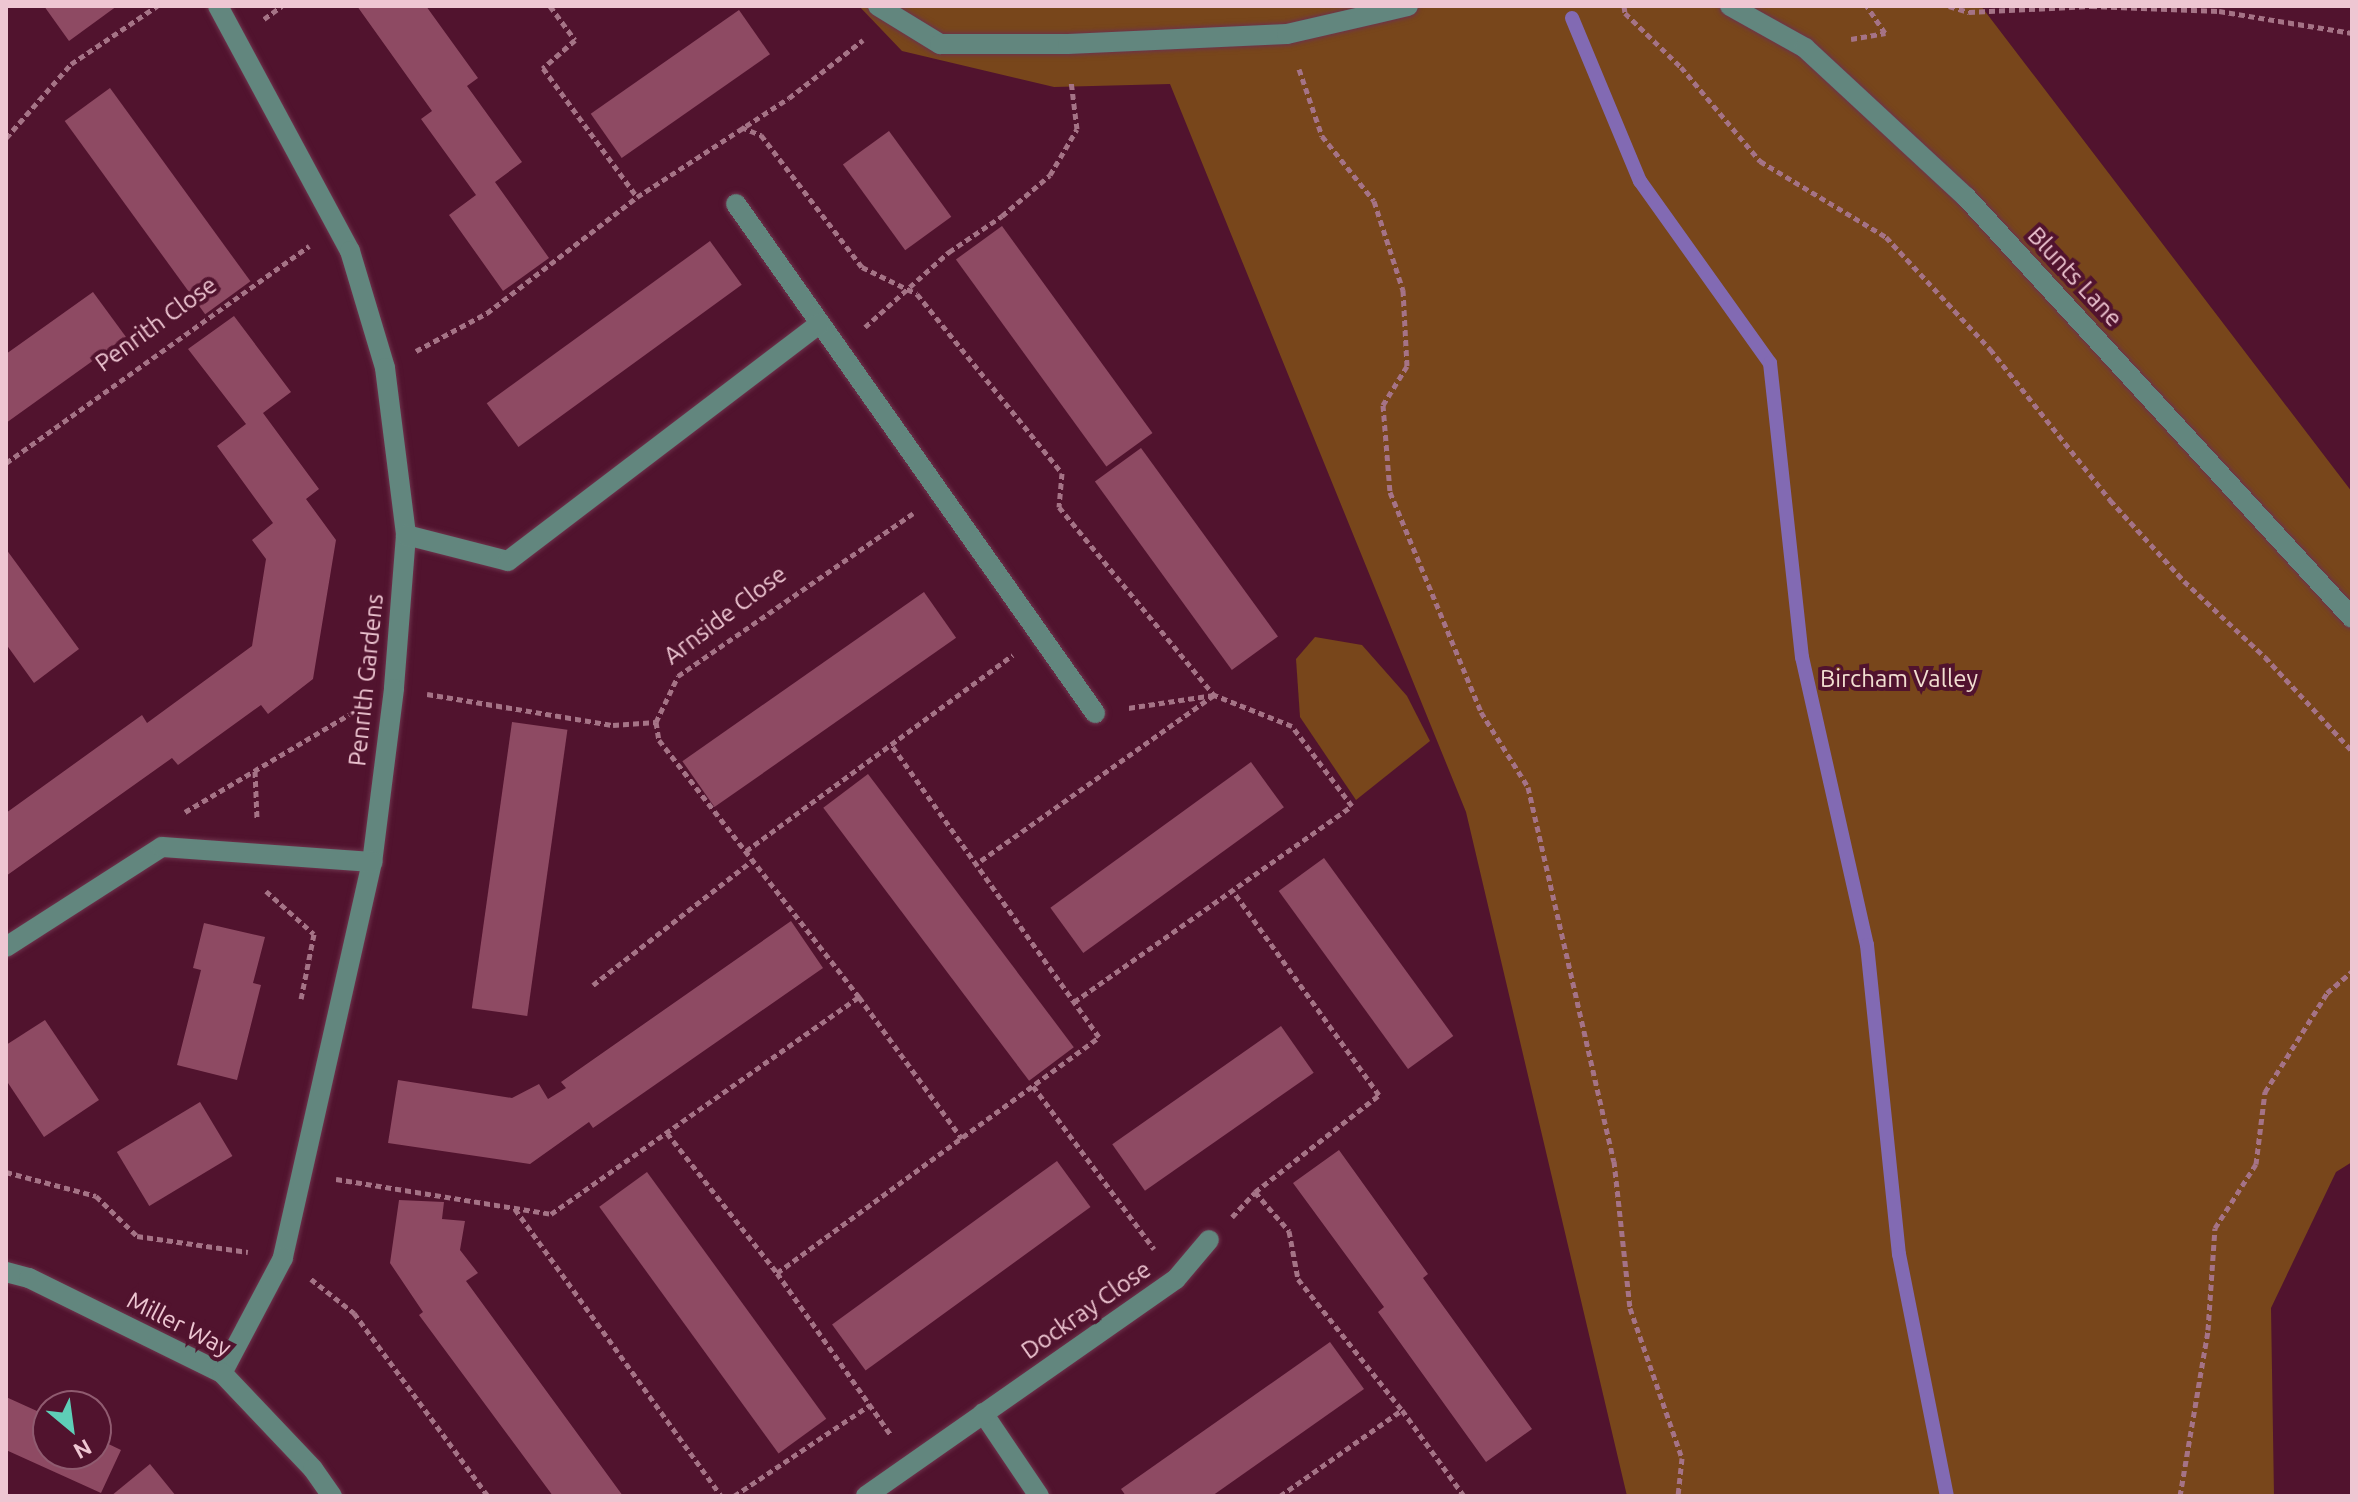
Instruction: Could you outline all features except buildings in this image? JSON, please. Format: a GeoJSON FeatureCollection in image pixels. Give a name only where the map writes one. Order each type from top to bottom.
{"type":"FeatureCollection","features":[{"type":"Feature","properties":{"kind":"street","name":"Penrith Gardens"},"geometry":{"type":"LineString","coordinates":[[218,6],[350,251],[385,368],[406,535],[394,689],[372,862],[283,1258],[222,1373]]}},
{"type":"Feature","properties":{"kind":"street"},"geometry":{"type":"LineString","coordinates":[[878,6],[940,44],[1068,44],[1287,34],[1408,6]]}},
{"type":"Feature","properties":{"kind":"street","name":"Blunts Lane"},"geometry":{"type":"LineString","coordinates":[[1730,6],[1805,48],[1966,197],[2352,618]]}},
{"type":"Feature","properties":{"kind":"street"},"geometry":{"type":"LineString","coordinates":[[736,204],[1095,713]]}},
{"type":"Feature","properties":{"kind":"street"},"geometry":{"type":"LineString","coordinates":[[406,535],[508,561],[820,323]]}},
{"type":"Feature","properties":{"kind":"street"},"geometry":{"type":"LineString","coordinates":[[6,947],[162,847],[372,862]]}},
{"type":"Feature","properties":{"kind":"street","name":"Dockray Close"},"geometry":{"type":"LineString","coordinates":[[866,1496],[1176,1279],[1209,1240]]}},
{"type":"Feature","properties":{"kind":"street","name":"Miller Way"},"geometry":{"type":"LineString","coordinates":[[6,1272],[29,1278],[222,1373],[313,1469],[332,1496]]}},
{"type":"Feature","properties":{"kind":"street"},"geometry":{"type":"LineString","coordinates":[[983,1413],[1039,1496]]}},
{"type":"Feature","properties":{"kind":"path"},"geometry":{"type":"LineString","coordinates":[[6,138],[71,64],[157,6]]}},
{"type":"Feature","properties":{"kind":"path"},"geometry":{"type":"LineString","coordinates":[[550,6],[575,40],[543,68],[637,197]]}},
{"type":"Feature","properties":{"kind":"path"},"geometry":{"type":"LineString","coordinates":[[1624,6],[1625,13],[1681,67],[1760,161],[1886,237],[1990,349],[2110,500],[2184,581],[2265,657],[2352,751]]}},
{"type":"Feature","properties":{"kind":"path"},"geometry":{"type":"LineString","coordinates":[[1805,48],[1885,33],[1867,6]]}},
{"type":"Feature","properties":{"kind":"path"},"geometry":{"type":"LineString","coordinates":[[1949,6],[1969,12],[2091,6],[2219,11],[2352,33]]}},
{"type":"Feature","properties":{"kind":"path"},"geometry":{"type":"LineString","coordinates":[[1287,34],[1322,136],[1374,201],[1403,290],[1407,366],[1383,405],[1390,492],[1481,712],[1528,787],[1614,1161],[1630,1308],[1682,1458],[1678,1496]]}},
{"type":"Feature","properties":{"kind":"path"},"geometry":{"type":"LineString","coordinates":[[867,325],[906,289],[1050,175],[1077,129],[1068,44]]}},
{"type":"Feature","properties":{"kind":"path"},"geometry":{"type":"LineString","coordinates":[[385,368],[487,313],[637,197],[789,98],[856,48]]}},
{"type":"Feature","properties":{"kind":"path"},"geometry":{"type":"LineString","coordinates":[[741,127],[761,135],[862,267],[917,294],[1062,473],[1059,507],[1214,695],[1292,726],[1352,806],[1074,1002]]}},
{"type":"Feature","properties":{"kind":"path","name":"Penrith Close"},"geometry":{"type":"LineString","coordinates":[[6,463],[336,227]]}},
{"type":"Feature","properties":{"kind":"path","name":"Arnside Close"},"geometry":{"type":"LineString","coordinates":[[656,722],[678,676],[941,494]]}},
{"type":"Feature","properties":{"kind":"path"},"geometry":{"type":"LineString","coordinates":[[746,851],[1040,635]]}},
{"type":"Feature","properties":{"kind":"path"},"geometry":{"type":"LineString","coordinates":[[179,815],[394,689],[613,725],[656,722],[659,740],[859,997],[962,1139]]}},
{"type":"Feature","properties":{"kind":"path"},"geometry":{"type":"LineString","coordinates":[[1095,713],[1214,695]]}},
{"type":"Feature","properties":{"kind":"path"},"geometry":{"type":"LineString","coordinates":[[976,864],[1214,695]]}},
{"type":"Feature","properties":{"kind":"path"},"geometry":{"type":"LineString","coordinates":[[777,1273],[1099,1037],[891,744]]}},
{"type":"Feature","properties":{"kind":"path"},"geometry":{"type":"LineString","coordinates":[[255,771],[258,854],[263,888],[314,934],[298,1010]]}},
{"type":"Feature","properties":{"kind":"path"},"geometry":{"type":"LineString","coordinates":[[593,985],[753,860]]}},
{"type":"Feature","properties":{"kind":"path"},"geometry":{"type":"LineString","coordinates":[[1209,1240],[1255,1192],[1379,1095],[1232,890]]}},
{"type":"Feature","properties":{"kind":"path"},"geometry":{"type":"LineString","coordinates":[[2180,1496],[2208,1330],[2215,1228],[2256,1164],[2265,1092],[2327,993],[2352,971]]}},
{"type":"Feature","properties":{"kind":"path"},"geometry":{"type":"LineString","coordinates":[[302,1173],[551,1214],[859,997]]}},
{"type":"Feature","properties":{"kind":"path"},"geometry":{"type":"LineString","coordinates":[[1033,1086],[1176,1279]]}},
{"type":"Feature","properties":{"kind":"path"},"geometry":{"type":"LineString","coordinates":[[667,1133],[777,1273],[912,1464]]}},
{"type":"Feature","properties":{"kind":"path"},"geometry":{"type":"LineString","coordinates":[[6,1172],[96,1196],[137,1236],[283,1258],[354,1313],[488,1496]]}},
{"type":"Feature","properties":{"kind":"path"},"geometry":{"type":"LineString","coordinates":[[1255,1192],[1289,1231],[1298,1279],[1402,1410],[1464,1496]]}},
{"type":"Feature","properties":{"kind":"path"},"geometry":{"type":"LineString","coordinates":[[515,1209],[721,1496]]}},
{"type":"Feature","properties":{"kind":"path"},"geometry":{"type":"LineString","coordinates":[[734,1496],[870,1405]]}},
{"type":"Feature","properties":{"kind":"path"},"geometry":{"type":"LineString","coordinates":[[1280,1496],[1402,1410]]}},
{"type":"Feature","properties":{"kind":"green space","name":"Bircham Valley"},"geometry":{"type":"Polygon","coordinates":[[[859,6],[1981,6],[2352,492],[2352,1162],[2336,1172],[2271,1308],[2274,1496],[1627,1496],[1466,812],[1170,84],[1054,87],[902,51],[859,6]]]}},
{"type":"Feature","properties":{"kind":"green space"},"geometry":{"type":"Polygon","coordinates":[[[1315,637],[1362,645],[1407,696],[1430,741],[1356,800],[1300,717],[1296,659],[1315,637]]]}},
{"type":"Feature","properties":{"kind":"waterway"},"geometry":{"type":"LineString","coordinates":[[1572,18],[1640,181],[1770,363],[1802,657],[1867,945],[1899,1254],[1947,1496]]}}]}
